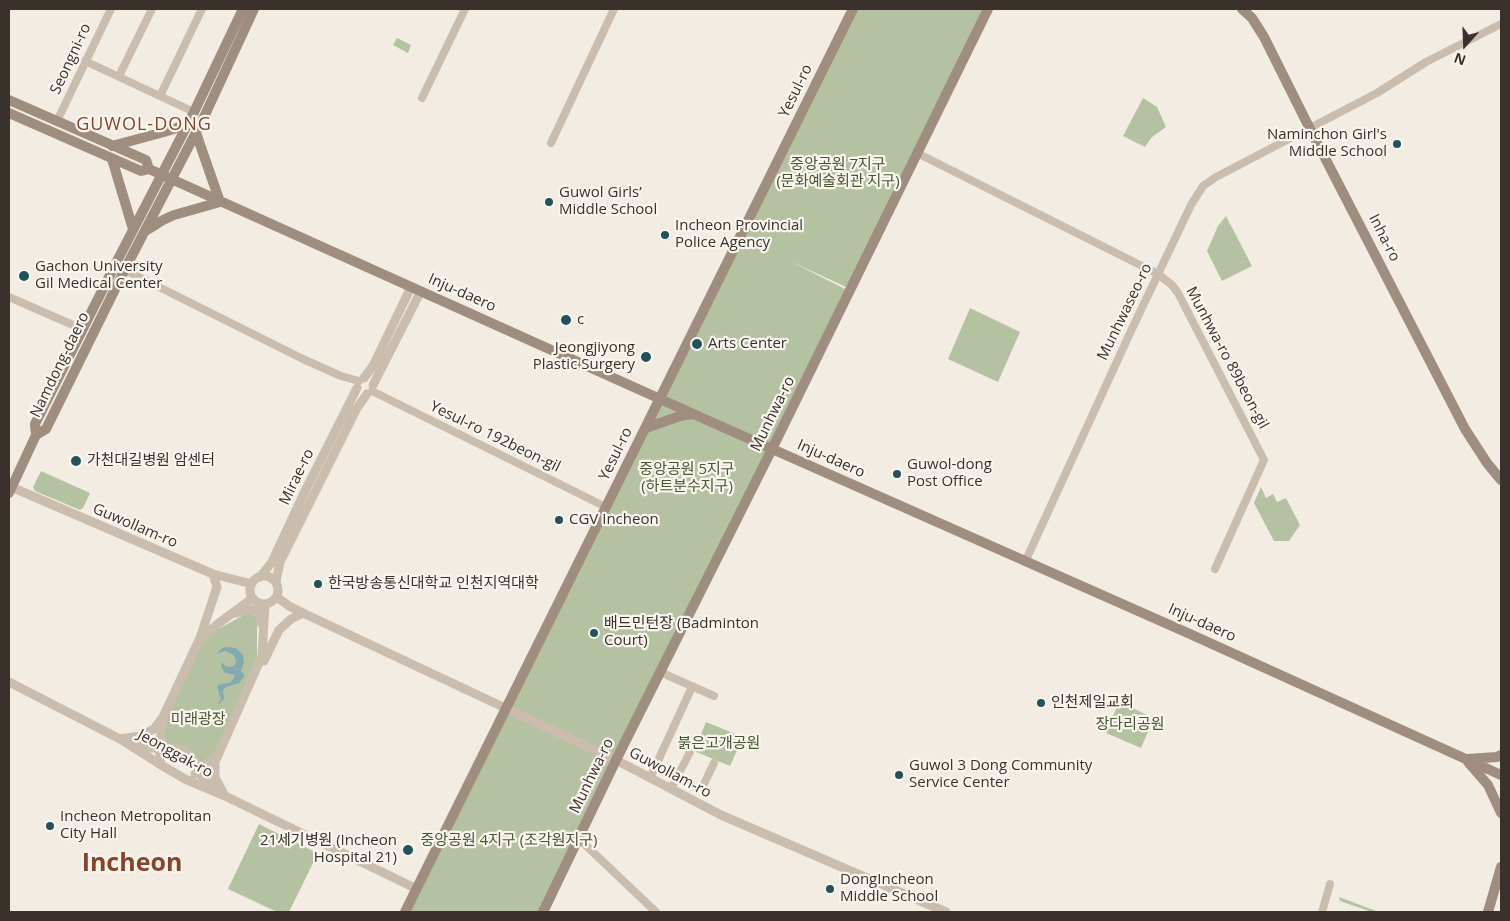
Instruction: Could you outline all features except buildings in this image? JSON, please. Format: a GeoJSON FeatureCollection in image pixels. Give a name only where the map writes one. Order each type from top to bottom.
{"type":"FeatureCollection","features":[{"type":"Feature","properties":{"kind":"main road","name":"Namdong-daero"},"geometry":{"type":"LineString","coordinates":[[168,177],[194,112],[242,9]]}},
{"type":"Feature","properties":{"kind":"main road","name":"Namdong-daero"},"geometry":{"type":"LineString","coordinates":[[10,489],[36,435],[35,424],[82,329],[115,265],[138,232],[168,177],[196,133],[254,9]]}},
{"type":"Feature","properties":{"kind":"main road","name":"Yesul-ro"},"geometry":{"type":"LineString","coordinates":[[406,912],[853,9]]}},
{"type":"Feature","properties":{"kind":"main road","name":"Munhwa-ro"},"geometry":{"type":"LineString","coordinates":[[543,912],[616,760],[772,449],[988,9]]}},
{"type":"Feature","properties":{"kind":"main road","name":"Inha-ro"},"geometry":{"type":"LineString","coordinates":[[1242,9],[1252,18],[1264,36],[1465,429],[1482,456],[1501,480]]}},
{"type":"Feature","properties":{"kind":"main road","name":"Inju-daero"},"geometry":{"type":"LineString","coordinates":[[9,100],[146,160],[149,169]]}},
{"type":"Feature","properties":{"kind":"main road","name":"Inju-daero"},"geometry":{"type":"LineString","coordinates":[[9,113],[141,171],[149,169],[168,177],[220,202],[1024,562],[1199,638],[1501,775]]}},
{"type":"Feature","properties":{"kind":"main road"},"geometry":{"type":"LineString","coordinates":[[112,146],[189,124]]}},
{"type":"Feature","properties":{"kind":"main road"},"geometry":{"type":"LineString","coordinates":[[112,159],[138,232],[174,215],[220,202],[196,133]]}},
{"type":"Feature","properties":{"kind":"main road","name":"Namdong-daero"},"geometry":{"type":"LineString","coordinates":[[36,435],[46,429],[125,270],[138,232]]}},
{"type":"Feature","properties":{"kind":"main road"},"geometry":{"type":"LineString","coordinates":[[646,428],[680,416],[693,414]]}},
{"type":"Feature","properties":{"kind":"main road"},"geometry":{"type":"LineString","coordinates":[[1466,759],[1497,757],[1501,755]]}},
{"type":"Feature","properties":{"kind":"main road"},"geometry":{"type":"LineString","coordinates":[[1466,759],[1488,785],[1501,813]]}},
{"type":"Feature","properties":{"kind":"main road"},"geometry":{"type":"LineString","coordinates":[[1488,912],[1501,867]]}},
{"type":"Feature","properties":{"kind":"street","name":"Seongni-ro"},"geometry":{"type":"LineString","coordinates":[[57,121],[111,9]]}},
{"type":"Feature","properties":{"kind":"street"},"geometry":{"type":"LineString","coordinates":[[119,76],[152,9]]}},
{"type":"Feature","properties":{"kind":"street"},"geometry":{"type":"LineString","coordinates":[[160,96],[202,9]]}},
{"type":"Feature","properties":{"kind":"street"},"geometry":{"type":"LineString","coordinates":[[422,98],[465,9]]}},
{"type":"Feature","properties":{"kind":"street"},"geometry":{"type":"LineString","coordinates":[[551,143],[614,9]]}},
{"type":"Feature","properties":{"kind":"street","name":"Munhwaseo-ro"},"geometry":{"type":"LineString","coordinates":[[1024,562],[1191,205],[1206,184],[1309,127],[1377,93],[1426,62],[1501,24]]}},
{"type":"Feature","properties":{"kind":"street"},"geometry":{"type":"LineString","coordinates":[[85,60],[194,112]]}},
{"type":"Feature","properties":{"kind":"street","name":"Munhwa-ro 89beon-gil"},"geometry":{"type":"LineString","coordinates":[[917,153],[1158,274],[1172,285],[1178,293],[1264,460],[1215,569]]}},
{"type":"Feature","properties":{"kind":"street"},"geometry":{"type":"LineString","coordinates":[[115,265],[303,359],[341,376],[360,382],[370,380],[371,390],[361,393],[360,382]]}},
{"type":"Feature","properties":{"kind":"street","name":"Mirae-ro"},"geometry":{"type":"LineString","coordinates":[[260,577],[272,562],[305,491],[360,382],[373,366],[416,289]]}},
{"type":"Feature","properties":{"kind":"street","name":"Mirae-ro"},"geometry":{"type":"LineString","coordinates":[[276,582],[280,562],[357,408],[371,390],[416,289]]}},
{"type":"Feature","properties":{"kind":"street"},"geometry":{"type":"LineString","coordinates":[[9,297],[82,329]]}},
{"type":"Feature","properties":{"kind":"street","name":"Yesul-ro 192beon-gil"},"geometry":{"type":"LineString","coordinates":[[371,390],[606,507]]}},
{"type":"Feature","properties":{"kind":"street","name":"Guwollam-ro"},"geometry":{"type":"LineString","coordinates":[[10,489],[213,574],[252,584]]}},
{"type":"Feature","properties":{"kind":"street"},"geometry":{"type":"LineString","coordinates":[[9,682],[120,739],[140,736],[150,732],[163,717],[199,640],[217,587],[213,574]]}},
{"type":"Feature","properties":{"kind":"street"},"geometry":{"type":"LineString","coordinates":[[267,576],[276,582],[279,590],[277,597],[272,602],[266,605],[258,603],[253,598],[250,591],[252,584],[260,577],[267,576]]}},
{"type":"Feature","properties":{"kind":"street","name":"Guwollam-ro"},"geometry":{"type":"LineString","coordinates":[[277,597],[303,613],[616,760],[721,815],[946,912]]}},
{"type":"Feature","properties":{"kind":"street"},"geometry":{"type":"LineString","coordinates":[[199,640],[253,598]]}},
{"type":"Feature","properties":{"kind":"street"},"geometry":{"type":"LineString","coordinates":[[225,796],[215,777],[214,770],[218,754],[262,656],[266,605]]}},
{"type":"Feature","properties":{"kind":"street"},"geometry":{"type":"LineString","coordinates":[[231,614],[250,609],[254,610],[259,613],[264,633]]}},
{"type":"Feature","properties":{"kind":"street"},"geometry":{"type":"LineString","coordinates":[[257,669],[262,664],[279,630],[291,619],[303,613]]}},
{"type":"Feature","properties":{"kind":"street"},"geometry":{"type":"LineString","coordinates":[[660,672],[714,696]]}},
{"type":"Feature","properties":{"kind":"street"},"geometry":{"type":"LineString","coordinates":[[650,778],[692,687]]}},
{"type":"Feature","properties":{"kind":"street"},"geometry":{"type":"LineString","coordinates":[[161,765],[159,748],[163,717]]}},
{"type":"Feature","properties":{"kind":"street","name":"Jeonggak-ro"},"geometry":{"type":"LineString","coordinates":[[120,739],[144,746],[184,750],[195,762],[198,771],[225,796]]}},
{"type":"Feature","properties":{"kind":"street","name":"Jeonggak-ro"},"geometry":{"type":"LineString","coordinates":[[120,739],[185,779],[225,796],[417,889]]}},
{"type":"Feature","properties":{"kind":"street"},"geometry":{"type":"LineString","coordinates":[[671,789],[690,752]]}},
{"type":"Feature","properties":{"kind":"street"},"geometry":{"type":"LineString","coordinates":[[185,779],[218,754]]}},
{"type":"Feature","properties":{"kind":"street"},"geometry":{"type":"LineString","coordinates":[[704,784],[714,763]]}},
{"type":"Feature","properties":{"kind":"street"},"geometry":{"type":"LineString","coordinates":[[578,838],[656,912]]}},
{"type":"Feature","properties":{"kind":"street"},"geometry":{"type":"LineString","coordinates":[[1322,912],[1330,884]]}},
{"type":"Feature","properties":{"kind":"green space"},"geometry":{"type":"Polygon","coordinates":[[[853,9],[986,9],[848,288],[790,261],[847,290],[614,755],[608,756],[611,770],[543,912],[405,912],[853,9]]]}},
{"type":"Feature","properties":{"kind":"green space"},"geometry":{"type":"Polygon","coordinates":[[[397,38],[411,45],[408,53],[393,45],[397,38]]]}},
{"type":"Feature","properties":{"kind":"green space"},"geometry":{"type":"Polygon","coordinates":[[[1143,98],[1157,107],[1166,127],[1152,137],[1145,147],[1123,136],[1143,98]]]}},
{"type":"Feature","properties":{"kind":"green space"},"geometry":{"type":"Polygon","coordinates":[[[1226,216],[1252,266],[1222,281],[1207,251],[1218,226],[1226,216]]]}},
{"type":"Feature","properties":{"kind":"green space"},"geometry":{"type":"Polygon","coordinates":[[[970,308],[1020,332],[998,382],[948,359],[970,308]]]}},
{"type":"Feature","properties":{"kind":"green space"},"geometry":{"type":"Polygon","coordinates":[[[41,471],[90,493],[83,508],[80,510],[35,491],[33,487],[41,471]]]}},
{"type":"Feature","properties":{"kind":"green space"},"geometry":{"type":"Polygon","coordinates":[[[1261,487],[1266,498],[1273,494],[1277,502],[1286,498],[1300,525],[1289,541],[1274,541],[1254,503],[1261,487]]]}},
{"type":"Feature","properties":{"kind":"green space","name":"미래광장"},"geometry":{"type":"Polygon","coordinates":[[[247,613],[253,614],[257,618],[257,669],[218,754],[198,771],[190,756],[159,748],[163,717],[199,640],[247,613]]]}},
{"type":"Feature","properties":{"kind":"green space","name":"장다리공원"},"geometry":{"type":"Polygon","coordinates":[[[1119,702],[1154,718],[1141,748],[1106,733],[1119,702]]]}},
{"type":"Feature","properties":{"kind":"green space","name":"붉은고개공원"},"geometry":{"type":"Polygon","coordinates":[[[706,722],[743,737],[730,766],[694,751],[706,722]]]}},
{"type":"Feature","properties":{"kind":"green space"},"geometry":{"type":"Polygon","coordinates":[[[259,824],[313,851],[314,861],[289,912],[277,912],[228,889],[259,824]]]}},
{"type":"Feature","properties":{"kind":"green space"},"geometry":{"type":"Polygon","coordinates":[[[1339,897],[1379,912],[1372,912],[1340,901],[1339,897]]]}},
{"type":"Feature","properties":{"kind":"water"},"geometry":{"type":"Polygon","coordinates":[[[226,647],[236,648],[243,655],[244,663],[241,671],[244,677],[239,683],[226,687],[223,690],[224,699],[219,704],[221,700],[217,686],[230,683],[235,675],[225,673],[221,667],[222,662],[225,666],[234,666],[236,662],[235,657],[225,651],[216,654],[226,647]]]}},
{"type":"Feature","properties":{"kind":"place","name":"Naminchon Girl's Middle School"},"geometry":{"type":"Point","coordinates":[1397,144]}},
{"type":"Feature","properties":{"kind":"place","name":"Guwol Girls’ Middle School"},"geometry":{"type":"Point","coordinates":[549,202]}},
{"type":"Feature","properties":{"kind":"place","name":"Incheon Provincial Police Agency"},"geometry":{"type":"Point","coordinates":[665,235]}},
{"type":"Feature","properties":{"kind":"place","name":"Gachon University Gil Medical Center"},"geometry":{"type":"Point","coordinates":[24,276]}},
{"type":"Feature","properties":{"kind":"place","name":"c"},"geometry":{"type":"Point","coordinates":[566,320]}},
{"type":"Feature","properties":{"kind":"place","name":"Arts Center"},"geometry":{"type":"Point","coordinates":[697,344]}},
{"type":"Feature","properties":{"kind":"place","name":"Jeongjiyong Plastic Surgery"},"geometry":{"type":"Point","coordinates":[646,357]}},
{"type":"Feature","properties":{"kind":"place","name":"가천대길병원 암센터"},"geometry":{"type":"Point","coordinates":[76,461]}},
{"type":"Feature","properties":{"kind":"place","name":"Guwol-dong Post Office"},"geometry":{"type":"Point","coordinates":[897,474]}},
{"type":"Feature","properties":{"kind":"place","name":"CGV Incheon"},"geometry":{"type":"Point","coordinates":[559,520]}},
{"type":"Feature","properties":{"kind":"place","name":"한국방송통신대학교 인천지역대학"},"geometry":{"type":"Point","coordinates":[318,584]}},
{"type":"Feature","properties":{"kind":"place","name":"배드민턴장 (Badminton Court)"},"geometry":{"type":"Point","coordinates":[594,633]}},
{"type":"Feature","properties":{"kind":"place","name":"인천제일교회"},"geometry":{"type":"Point","coordinates":[1041,703]}},
{"type":"Feature","properties":{"kind":"place","name":"Guwol 3 Dong Community Service Center"},"geometry":{"type":"Point","coordinates":[899,775]}},
{"type":"Feature","properties":{"kind":"place","name":"Incheon Metropolitan City Hall"},"geometry":{"type":"Point","coordinates":[50,826]}},
{"type":"Feature","properties":{"kind":"place","name":"21세기병원 (Incheon Hospital 21)"},"geometry":{"type":"Point","coordinates":[408,850]}},
{"type":"Feature","properties":{"kind":"place","name":"DongIncheon Middle School"},"geometry":{"type":"Point","coordinates":[830,889]}},
{"type":"Feature","properties":{"kind":"district","name":"GUWOL-DONG"},"geometry":{"type":"Point","coordinates":[144,125]}},
{"type":"Feature","properties":{"kind":"district","name":"Incheon"},"geometry":{"type":"Point","coordinates":[132,864]}},
{"type":"Feature","properties":{"kind":"park label","name":"중앙공원 7지구 (문화예술회관 지구)"},"geometry":{"type":"Point","coordinates":[838,174]}},
{"type":"Feature","properties":{"kind":"park label","name":"중앙공원 5지구 (하트분수지구)"},"geometry":{"type":"Point","coordinates":[687,478]}},
{"type":"Feature","properties":{"kind":"park label","name":"중앙공원 4지구 (조각원지구)"},"geometry":{"type":"Point","coordinates":[509,841]}}]}
